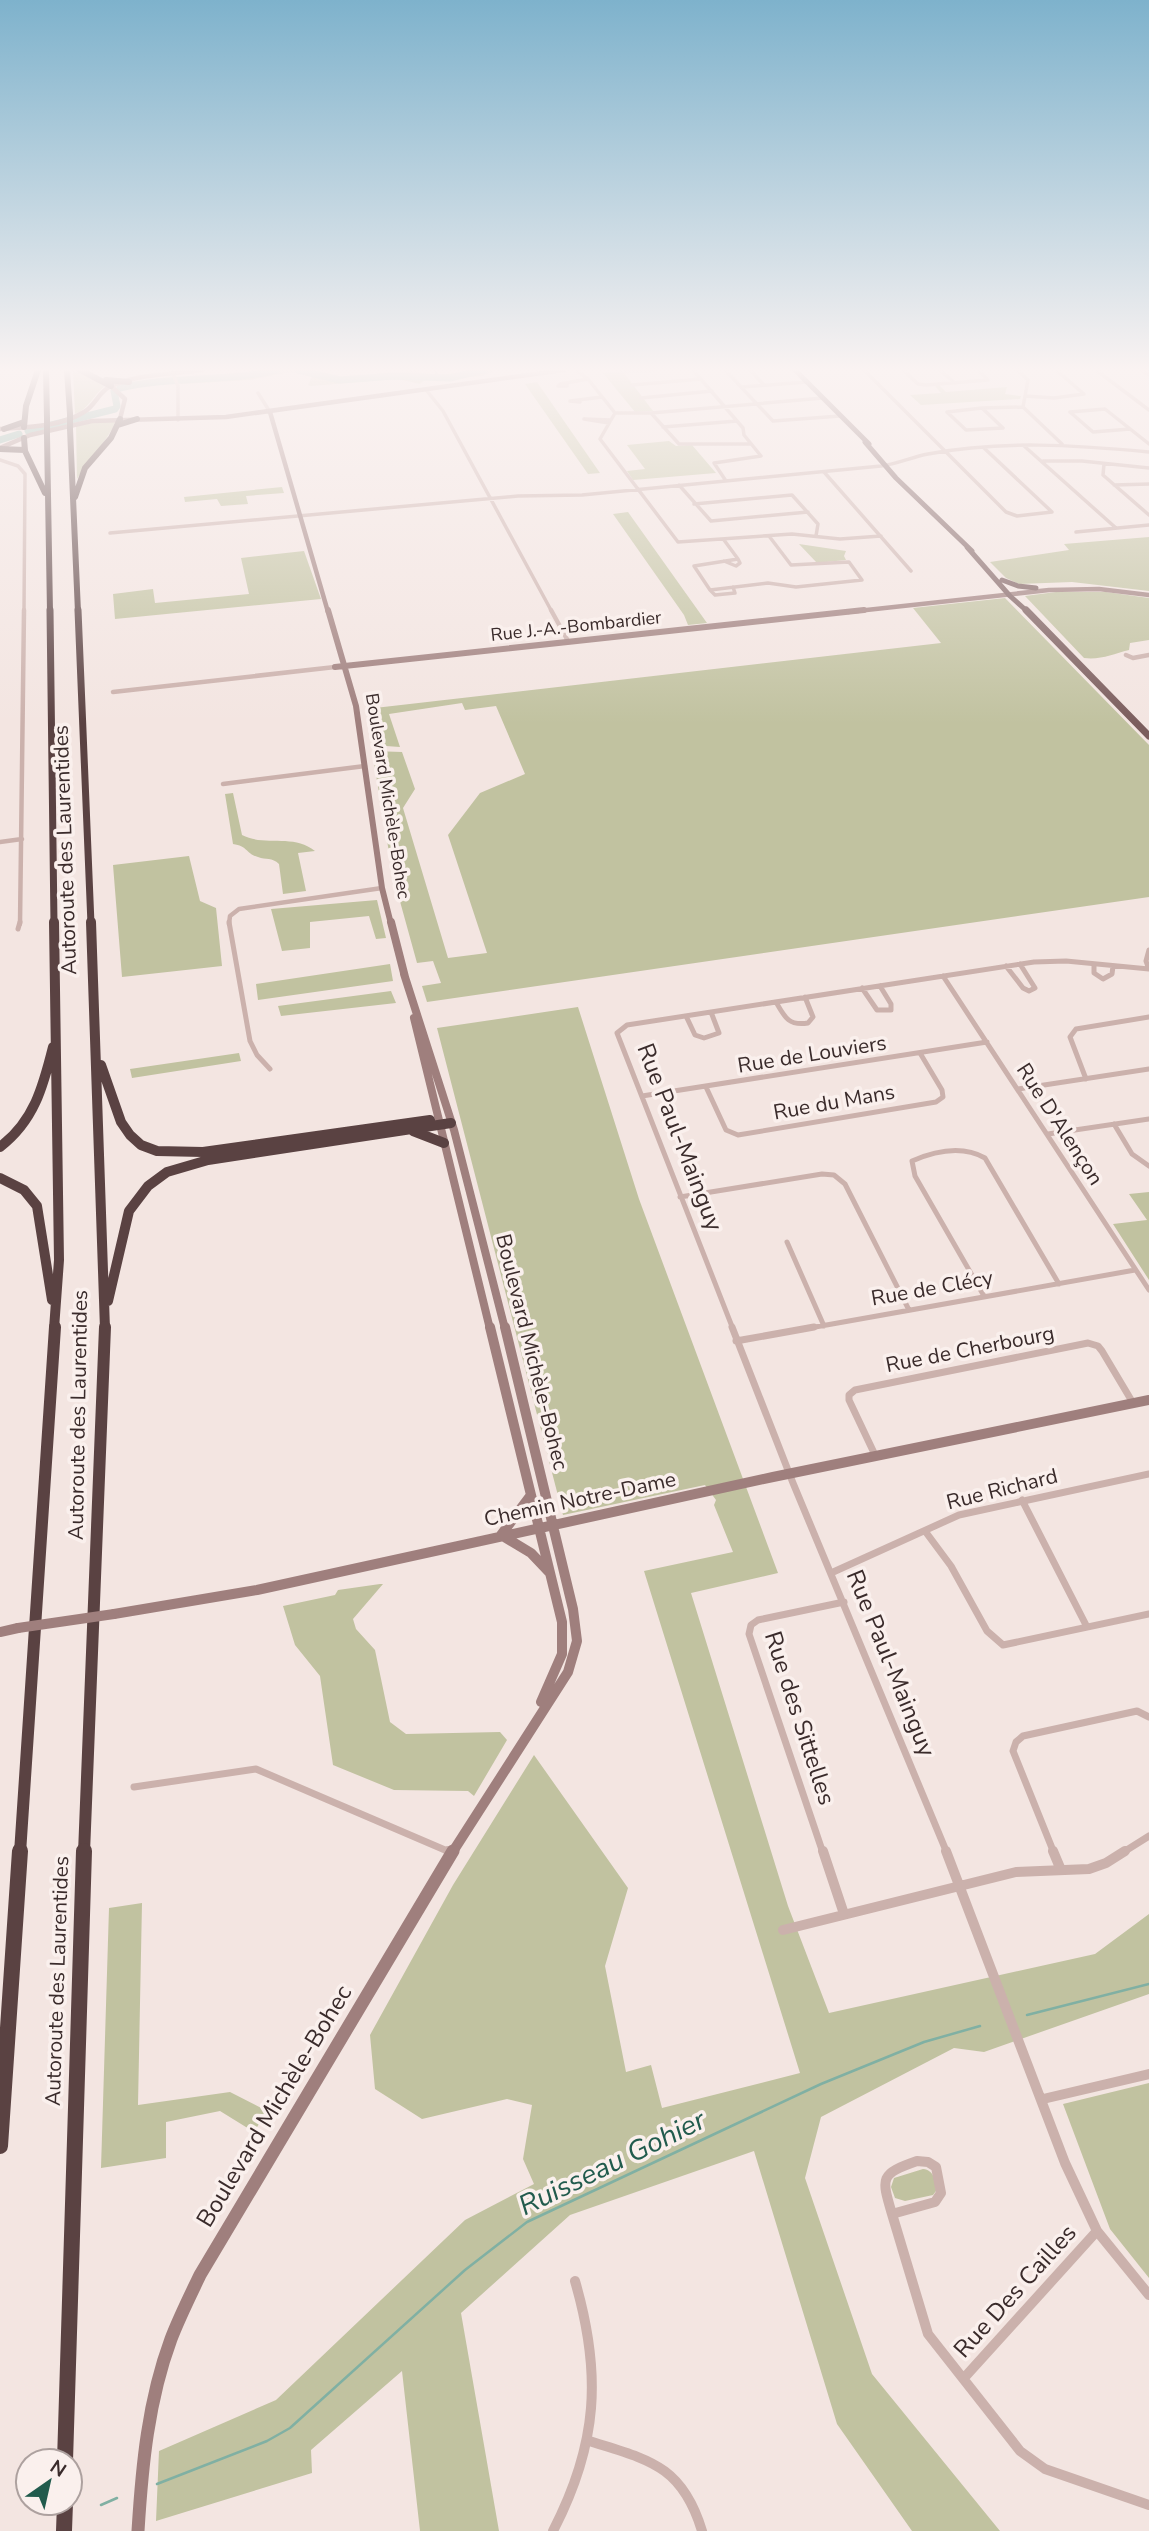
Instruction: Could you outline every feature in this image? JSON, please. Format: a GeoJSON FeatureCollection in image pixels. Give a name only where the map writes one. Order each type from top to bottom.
{"type":"FeatureCollection","features":[{"type":"Feature","properties":{"kind":"highway"},"geometry":{"type":"LineString","coordinates":[[43,488],[48,499]]}},
{"type":"Feature","properties":{"kind":"highway","name":"Autoroute des Laurentides"},"geometry":{"type":"LineString","coordinates":[[0,2147],[55,1320],[60,1207],[48,488]]}},
{"type":"Feature","properties":{"kind":"highway","name":"Autoroute des Laurentides"},"geometry":{"type":"LineString","coordinates":[[65,2447],[79,1979],[102,1465],[105,1318],[72,488]]}},
{"type":"Feature","properties":{"kind":"highway"},"geometry":{"type":"LineString","coordinates":[[73,503],[78,488]]}},
{"type":"Feature","properties":{"kind":"highway"},"geometry":{"type":"LineString","coordinates":[[0,1147],[18,1133],[35,1111],[57,1031]]}},
{"type":"Feature","properties":{"kind":"highway"},"geometry":{"type":"LineString","coordinates":[[96,1049],[121,1126],[136,1141],[160,1150],[203,1152],[451,1120]]}},
{"type":"Feature","properties":{"kind":"highway"},"geometry":{"type":"LineString","coordinates":[[105,1318],[122,1232],[129,1211],[148,1186],[167,1172],[208,1160],[413,1131],[439,1122]]}},
{"type":"Feature","properties":{"kind":"highway"},"geometry":{"type":"LineString","coordinates":[[413,1131],[444,1143]]}},
{"type":"Feature","properties":{"kind":"highway"},"geometry":{"type":"LineString","coordinates":[[0,1178],[24,1189],[39,1210],[55,1320]]}},
{"type":"Feature","properties":{"kind":"main road"},"geometry":{"type":"LineString","coordinates":[[910,488],[1149,736]]}},
{"type":"Feature","properties":{"kind":"main road"},"geometry":{"type":"LineString","coordinates":[[967,547],[1002,580],[1010,592]]}},
{"type":"Feature","properties":{"kind":"main road"},"geometry":{"type":"LineString","coordinates":[[1002,580],[1036,588]]}},
{"type":"Feature","properties":{"kind":"street"},"geometry":{"type":"LineString","coordinates":[[18,929],[21,920],[25,488]]}},
{"type":"Feature","properties":{"kind":"street","name":"Boulevard Michèle-Bohec"},"geometry":{"type":"LineString","coordinates":[[292,488],[356,706],[382,888],[563,1627],[563,1652],[556,1672],[526,1732]]}},
{"type":"Feature","properties":{"kind":"street"},"geometry":{"type":"LineString","coordinates":[[485,488],[568,641]]}},
{"type":"Feature","properties":{"kind":"street"},"geometry":{"type":"LineString","coordinates":[[110,533],[490,498],[647,488]]}},
{"type":"Feature","properties":{"kind":"street"},"geometry":{"type":"LineString","coordinates":[[681,488],[706,519],[713,521],[808,512]]}},
{"type":"Feature","properties":{"kind":"street"},"geometry":{"type":"LineString","coordinates":[[838,488],[911,571]]}},
{"type":"Feature","properties":{"kind":"street"},"geometry":{"type":"LineString","coordinates":[[983,488],[1013,516],[1052,512],[1027,488]]}},
{"type":"Feature","properties":{"kind":"street"},"geometry":{"type":"LineString","coordinates":[[1072,488],[1116,528]]}},
{"type":"Feature","properties":{"kind":"street"},"geometry":{"type":"LineString","coordinates":[[1118,488],[1149,515]]}},
{"type":"Feature","properties":{"kind":"street"},"geometry":{"type":"LineString","coordinates":[[638,489],[679,543],[794,534],[844,539],[881,536]]}},
{"type":"Feature","properties":{"kind":"street"},"geometry":{"type":"LineString","coordinates":[[694,504],[790,495],[796,497],[820,526],[816,536]]}},
{"type":"Feature","properties":{"kind":"street"},"geometry":{"type":"LineString","coordinates":[[1076,532],[1149,525]]}},
{"type":"Feature","properties":{"kind":"street"},"geometry":{"type":"LineString","coordinates":[[724,540],[738,559],[694,566],[710,590],[719,595],[735,593],[733,587],[773,583],[787,588],[862,580],[849,562],[791,565],[769,536]]}},
{"type":"Feature","properties":{"kind":"street"},"geometry":{"type":"LineString","coordinates":[[1010,592],[1036,588],[1093,586],[1149,594]]}},
{"type":"Feature","properties":{"kind":"street"},"geometry":{"type":"LineString","coordinates":[[1010,592],[1086,589],[1149,594]]}},
{"type":"Feature","properties":{"kind":"street","name":"Rue J.-A.-Bombardier"},"geometry":{"type":"LineString","coordinates":[[113,692],[1010,592]]}},
{"type":"Feature","properties":{"kind":"street","name":"Rue J.-A.-Bombardier"},"geometry":{"type":"LineString","coordinates":[[344,666],[429,656]]}},
{"type":"Feature","properties":{"kind":"street"},"geometry":{"type":"LineString","coordinates":[[348,680],[354,671],[368,664]]}},
{"type":"Feature","properties":{"kind":"street"},"geometry":{"type":"LineString","coordinates":[[223,784],[365,766]]}},
{"type":"Feature","properties":{"kind":"street"},"geometry":{"type":"LineString","coordinates":[[0,842],[22,839]]}},
{"type":"Feature","properties":{"kind":"street"},"geometry":{"type":"LineString","coordinates":[[270,1069],[257,1055],[250,1041],[229,926],[230,916],[239,909],[254,906],[382,888]]}},
{"type":"Feature","properties":{"kind":"street"},"geometry":{"type":"LineString","coordinates":[[711,1012],[719,1033],[704,1038],[695,1035],[685,1016],[1020,964],[1066,961],[1149,969],[1146,961],[1149,950]]}},
{"type":"Feature","properties":{"kind":"street"},"geometry":{"type":"LineString","coordinates":[[1006,966],[1023,988],[1029,991],[1035,988],[1020,964]]}},
{"type":"Feature","properties":{"kind":"street"},"geometry":{"type":"LineString","coordinates":[[1094,964],[1094,972],[1103,979],[1112,974],[1113,966]]}},
{"type":"Feature","properties":{"kind":"street","name":"Boulevard Michèle-Bohec"},"geometry":{"type":"LineString","coordinates":[[138,2531],[146,2430],[160,2373],[184,2309],[246,2194],[526,1732],[570,1668],[578,1644],[576,1620],[553,1525],[451,1120],[438,1070],[404,974]]}},
{"type":"Feature","properties":{"kind":"street","name":"Rue D'Alençon"},"geometry":{"type":"LineString","coordinates":[[943,976],[1149,1290]]}},
{"type":"Feature","properties":{"kind":"street"},"geometry":{"type":"LineString","coordinates":[[862,988],[877,1010],[891,1010],[891,1004],[880,986]]}},
{"type":"Feature","properties":{"kind":"street"},"geometry":{"type":"LineString","coordinates":[[776,1002],[787,1021],[808,1023],[813,1017],[805,997]]}},
{"type":"Feature","properties":{"kind":"street","name":"Rue Paul-Mainguy"},"geometry":{"type":"LineString","coordinates":[[685,1016],[626,1025],[617,1033],[736,1341],[961,1887],[1065,2163],[1097,2231],[1149,2295]]}},
{"type":"Feature","properties":{"kind":"street"},"geometry":{"type":"LineString","coordinates":[[1086,1079],[1070,1037],[1076,1029],[1149,1017]]}},
{"type":"Feature","properties":{"kind":"street","name":"Rue de Louviers"},"geometry":{"type":"LineString","coordinates":[[642,1096],[987,1042]]}},
{"type":"Feature","properties":{"kind":"street","name":"Rue du Mans"},"geometry":{"type":"LineString","coordinates":[[706,1087],[726,1130],[738,1135],[936,1102],[943,1097],[942,1090],[920,1053]]}},
{"type":"Feature","properties":{"kind":"street"},"geometry":{"type":"LineString","coordinates":[[1018,1089],[1149,1069]]}},
{"type":"Feature","properties":{"kind":"street"},"geometry":{"type":"LineString","coordinates":[[1048,1134],[1149,1119]]}},
{"type":"Feature","properties":{"kind":"street"},"geometry":{"type":"LineString","coordinates":[[1114,1124],[1130,1151],[1140,1162],[1149,1166]]}},
{"type":"Feature","properties":{"kind":"street"},"geometry":{"type":"LineString","coordinates":[[984,1296],[915,1176],[912,1161],[963,1150],[976,1151],[985,1158],[1059,1284]]}},
{"type":"Feature","properties":{"kind":"street"},"geometry":{"type":"LineString","coordinates":[[680,1197],[822,1174],[834,1175],[845,1184],[909,1310]]}},
{"type":"Feature","properties":{"kind":"street"},"geometry":{"type":"LineString","coordinates":[[787,1242],[824,1326]]}},
{"type":"Feature","properties":{"kind":"street","name":"Rue de Clécy"},"geometry":{"type":"LineString","coordinates":[[736,1341],[1135,1270]]}},
{"type":"Feature","properties":{"kind":"street","name":"Rue de Cherbourg"},"geometry":{"type":"LineString","coordinates":[[874,1455],[849,1400],[849,1395],[855,1390],[1088,1343],[1098,1346],[1102,1351],[1133,1403]]}},
{"type":"Feature","properties":{"kind":"street","name":"Chemin Notre-Dame"},"geometry":{"type":"LineString","coordinates":[[0,1631],[257,1590],[874,1455],[1149,1400]]}},
{"type":"Feature","properties":{"kind":"street","name":"Rue Richard"},"geometry":{"type":"LineString","coordinates":[[831,1573],[959,1515],[1149,1474]]}},
{"type":"Feature","properties":{"kind":"street"},"geometry":{"type":"LineString","coordinates":[[531,1495],[501,1535],[531,1553],[550,1573]]}},
{"type":"Feature","properties":{"kind":"street"},"geometry":{"type":"LineString","coordinates":[[1022,1500],[1087,1627]]}},
{"type":"Feature","properties":{"kind":"street"},"geometry":{"type":"LineString","coordinates":[[925,1531],[951,1566],[987,1631],[1003,1645],[1149,1614]]}},
{"type":"Feature","properties":{"kind":"street","name":"Rue des Sittelles"},"geometry":{"type":"LineString","coordinates":[[844,1602],[758,1620],[751,1625],[750,1634],[844,1914]]}},
{"type":"Feature","properties":{"kind":"street"},"geometry":{"type":"LineString","coordinates":[[1061,1870],[1013,1751],[1016,1742],[1024,1736],[1137,1711],[1149,1717]]}},
{"type":"Feature","properties":{"kind":"street"},"geometry":{"type":"LineString","coordinates":[[134,1787],[256,1769],[452,1853]]}},
{"type":"Feature","properties":{"kind":"street"},"geometry":{"type":"LineString","coordinates":[[783,1930],[1016,1872],[1088,1869],[1106,1863],[1149,1836]]}},
{"type":"Feature","properties":{"kind":"street"},"geometry":{"type":"LineString","coordinates":[[1043,2099],[1149,2074]]}},
{"type":"Feature","properties":{"kind":"street"},"geometry":{"type":"LineString","coordinates":[[892,2214],[935,2202],[941,2193],[936,2168],[928,2162],[917,2161],[891,2170],[886,2178],[885,2190],[892,2214],[928,2334],[1020,2451],[1045,2469],[1149,2505]]}},
{"type":"Feature","properties":{"kind":"street","name":"Rue Des Cailles"},"geometry":{"type":"LineString","coordinates":[[964,2378],[1097,2231]]}},
{"type":"Feature","properties":{"kind":"street"},"geometry":{"type":"LineString","coordinates":[[553,2531],[571,2497],[589,2441],[594,2410],[592,2361],[584,2312],[575,2281]]}},
{"type":"Feature","properties":{"kind":"street"},"geometry":{"type":"LineString","coordinates":[[589,2441],[654,2464],[673,2475],[694,2501],[702,2531]]}},
{"type":"Feature","properties":{"kind":"green space"},"geometry":{"type":"Polygon","coordinates":[[[271,488],[282,488],[284,493],[246,496],[248,504],[221,506],[217,499],[185,502],[184,497],[271,488]]]}},
{"type":"Feature","properties":{"kind":"green space"},"geometry":{"type":"Polygon","coordinates":[[[628,512],[707,623],[688,625],[684,615],[613,514],[628,512]]]}},
{"type":"Feature","properties":{"kind":"green space"},"geometry":{"type":"Polygon","coordinates":[[[1149,537],[1149,591],[1072,582],[1019,584],[1006,578],[990,562],[1069,550],[1064,544],[1149,537]]]}},
{"type":"Feature","properties":{"kind":"green space"},"geometry":{"type":"Polygon","coordinates":[[[799,544],[846,551],[846,560],[817,563],[799,544]]]}},
{"type":"Feature","properties":{"kind":"green space"},"geometry":{"type":"Polygon","coordinates":[[[304,551],[321,599],[115,619],[113,594],[153,589],[155,603],[249,594],[241,558],[304,551]]]}},
{"type":"Feature","properties":{"kind":"green space"},"geometry":{"type":"Polygon","coordinates":[[[1056,592],[1106,592],[1149,598],[1149,640],[1130,643],[1129,650],[1112,655],[1084,658],[1025,596],[1056,592]]]}},
{"type":"Feature","properties":{"kind":"green space"},"geometry":{"type":"Polygon","coordinates":[[[1005,598],[1149,745],[1149,897],[427,1002],[422,986],[441,983],[433,961],[417,963],[393,876],[372,751],[402,752],[415,789],[403,808],[448,958],[487,953],[448,835],[480,793],[525,774],[496,706],[465,710],[462,703],[389,714],[400,747],[372,745],[366,709],[941,643],[913,608],[1005,598]]]}},
{"type":"Feature","properties":{"kind":"green space"},"geometry":{"type":"Polygon","coordinates":[[[233,793],[242,835],[260,840],[298,843],[315,851],[298,853],[306,891],[283,894],[279,864],[254,856],[242,846],[233,844],[225,794],[233,793]]]}},
{"type":"Feature","properties":{"kind":"green space"},"geometry":{"type":"Polygon","coordinates":[[[189,856],[200,901],[216,908],[222,966],[122,977],[113,865],[189,856]]]}},
{"type":"Feature","properties":{"kind":"green space"},"geometry":{"type":"Polygon","coordinates":[[[377,900],[386,938],[376,939],[369,916],[310,922],[310,948],[282,951],[271,909],[377,900]]]}},
{"type":"Feature","properties":{"kind":"green space"},"geometry":{"type":"Polygon","coordinates":[[[390,964],[393,981],[258,1000],[256,984],[390,964]]]}},
{"type":"Feature","properties":{"kind":"green space"},"geometry":{"type":"Polygon","coordinates":[[[391,991],[396,1003],[281,1016],[278,1006],[391,991]]]}},
{"type":"Feature","properties":{"kind":"green space"},"geometry":{"type":"Polygon","coordinates":[[[578,1007],[639,1199],[778,1573],[691,1593],[788,1906],[829,2013],[1095,1954],[1149,1914],[1149,1994],[984,2052],[954,2048],[821,2117],[805,2178],[872,2374],[1000,2531],[912,2531],[837,2424],[754,2151],[570,2215],[461,2313],[499,2531],[420,2531],[402,2371],[311,2450],[312,2473],[156,2521],[159,2451],[276,2400],[465,2220],[534,2184],[523,2159],[532,2105],[507,2099],[422,2119],[375,2089],[370,2035],[453,1885],[534,1755],[628,1888],[605,1966],[626,2072],[651,2065],[662,2108],[800,2073],[644,1571],[733,1552],[714,1505],[716,1500],[705,1485],[563,1515],[437,1028],[578,1007]]]}},
{"type":"Feature","properties":{"kind":"green space"},"geometry":{"type":"Polygon","coordinates":[[[239,1053],[241,1061],[132,1078],[130,1069],[239,1053]]]}},
{"type":"Feature","properties":{"kind":"green space"},"geometry":{"type":"Polygon","coordinates":[[[1149,1192],[1149,1280],[1113,1224],[1147,1220],[1129,1194],[1149,1192]]]}},
{"type":"Feature","properties":{"kind":"green space"},"geometry":{"type":"Polygon","coordinates":[[[383,1584],[353,1619],[356,1629],[375,1650],[390,1722],[406,1734],[500,1732],[507,1740],[474,1796],[468,1791],[394,1790],[333,1765],[320,1676],[295,1645],[283,1606],[335,1595],[338,1590],[383,1584]]]}},
{"type":"Feature","properties":{"kind":"green space"},"geometry":{"type":"Polygon","coordinates":[[[142,1903],[138,2105],[230,2092],[267,2111],[254,2132],[220,2111],[166,2122],[166,2158],[101,2168],[109,1908],[142,1903]]]}},
{"type":"Feature","properties":{"kind":"green space"},"geometry":{"type":"Polygon","coordinates":[[[1149,2083],[1149,2278],[1110,2229],[1063,2104],[1149,2083]]]}},
{"type":"Feature","properties":{"kind":"green space"},"geometry":{"type":"Polygon","coordinates":[[[923,2169],[930,2171],[934,2177],[936,2191],[933,2195],[905,2201],[895,2198],[891,2187],[894,2178],[923,2169]]]}},
{"type":"Feature","properties":{"kind":"waterway","name":"Ruisseau Gohier"},"geometry":{"type":"LineString","coordinates":[[1027,2015],[1149,1984]]}},
{"type":"Feature","properties":{"kind":"waterway","name":"Ruisseau Gohier"},"geometry":{"type":"LineString","coordinates":[[157,2484],[267,2441],[290,2428],[465,2270],[527,2222],[821,2084],[924,2042],[980,2026]]}},
{"type":"Feature","properties":{"kind":"waterway","name":"Ruisseau Gohier"},"geometry":{"type":"LineString","coordinates":[[101,2505],[117,2498]]}}]}
